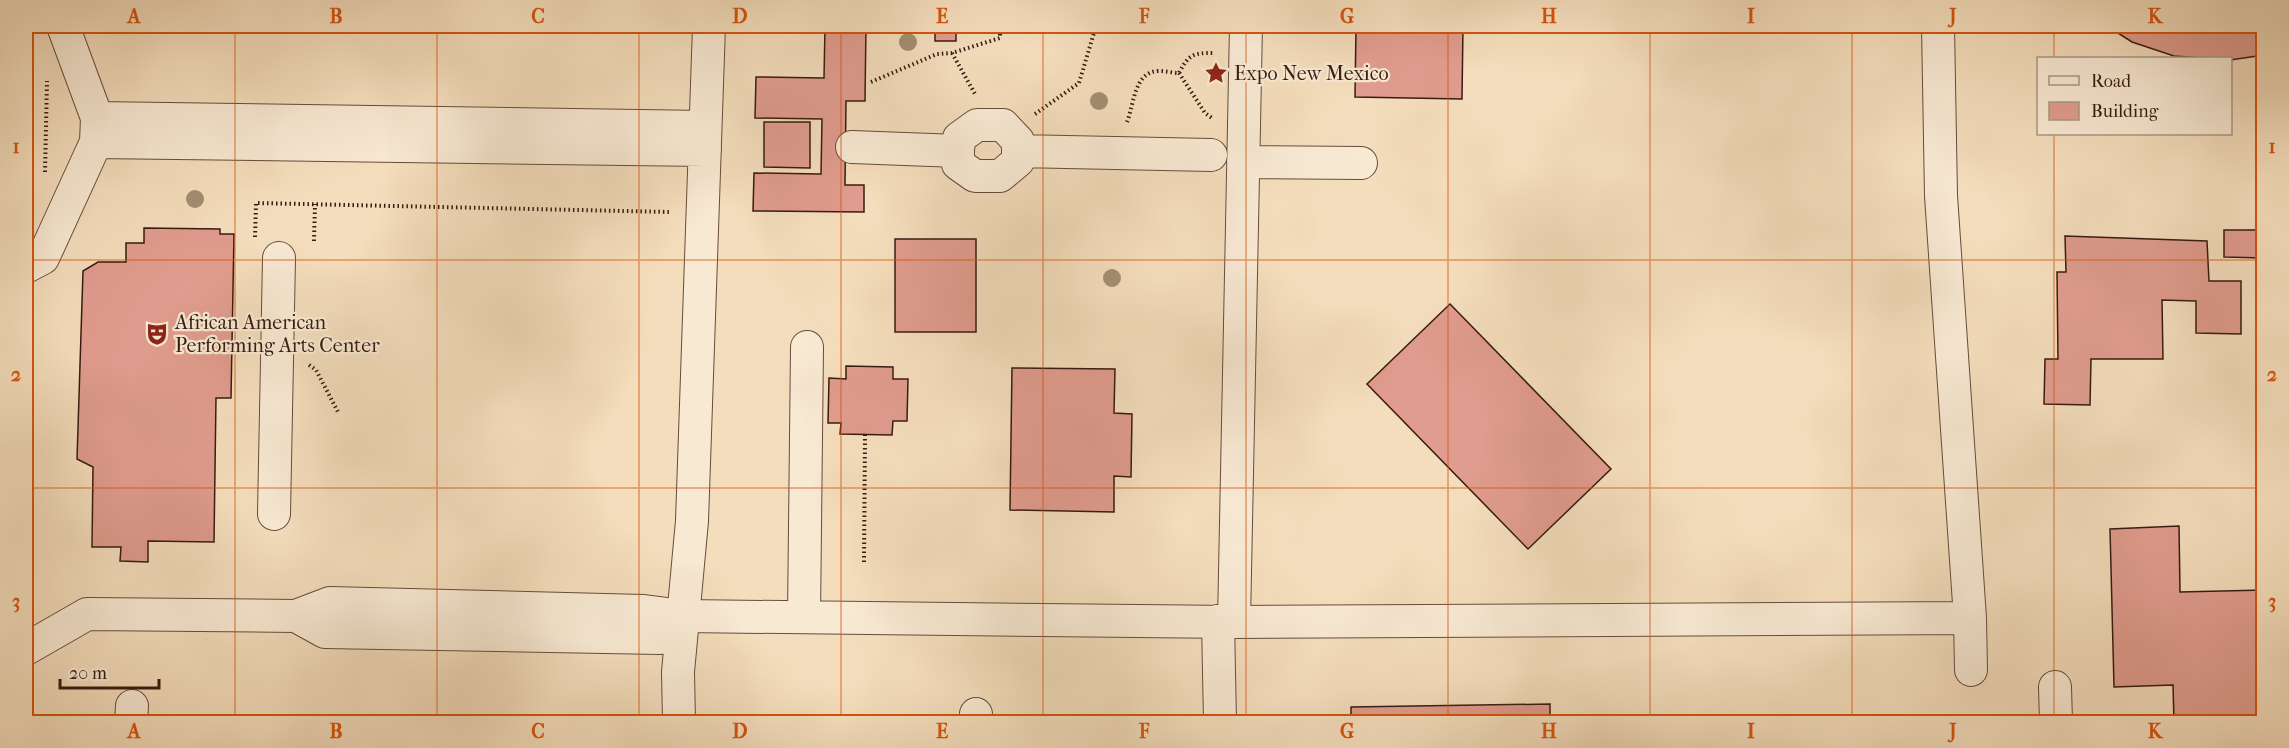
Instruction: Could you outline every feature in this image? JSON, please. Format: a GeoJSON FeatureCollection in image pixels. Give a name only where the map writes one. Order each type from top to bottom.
{"type":"FeatureCollection","features":[{"type":"Feature","properties":{"kind":"street"},"geometry":{"type":"LineString","coordinates":[[26,267],[43,258],[97,129],[63,26]]}},
{"type":"Feature","properties":{"kind":"street"},"geometry":{"type":"LineString","coordinates":[[679,723],[678,672],[692,521],[709,26]]}},
{"type":"Feature","properties":{"kind":"street"},"geometry":{"type":"LineString","coordinates":[[1938,26],[1941,196],[1970,618],[1971,670]]}},
{"type":"Feature","properties":{"kind":"street"},"geometry":{"type":"LineString","coordinates":[[1220,723],[1226,622],[1246,40]]}},
{"type":"Feature","properties":{"kind":"street"},"geometry":{"type":"LineString","coordinates":[[977,125],[1003,125],[1014,142],[1018,161],[1000,176],[975,176],[958,164],[958,151],[959,138],[977,125]]}},
{"type":"Feature","properties":{"kind":"street"},"geometry":{"type":"LineString","coordinates":[[97,129],[705,139]]}},
{"type":"Feature","properties":{"kind":"street"},"geometry":{"type":"LineString","coordinates":[[1014,142],[1114,153],[1211,155]]}},
{"type":"Feature","properties":{"kind":"street"},"geometry":{"type":"LineString","coordinates":[[852,147],[958,151]]}},
{"type":"Feature","properties":{"kind":"street"},"geometry":{"type":"LineString","coordinates":[[1243,162],[1361,162]]}},
{"type":"Feature","properties":{"kind":"street"},"geometry":{"type":"LineString","coordinates":[[274,514],[279,258]]}},
{"type":"Feature","properties":{"kind":"street"},"geometry":{"type":"LineString","coordinates":[[804,617],[807,347]]}},
{"type":"Feature","properties":{"kind":"street"},"geometry":{"type":"LineString","coordinates":[[26,649],[87,614],[297,616],[325,632],[660,638],[683,616],[1226,622],[1970,618]]}},
{"type":"Feature","properties":{"kind":"street"},"geometry":{"type":"LineString","coordinates":[[2055,687],[2056,723]]}},
{"type":"Feature","properties":{"kind":"path"},"geometry":{"type":"LineString","coordinates":[[871,82],[937,54],[952,53],[1000,38],[1000,26]]}},
{"type":"Feature","properties":{"kind":"path"},"geometry":{"type":"LineString","coordinates":[[1014,142],[1079,83],[1096,26]]}},
{"type":"Feature","properties":{"kind":"path"},"geometry":{"type":"LineString","coordinates":[[1179,73],[1186,58],[1246,40]]}},
{"type":"Feature","properties":{"kind":"path"},"geometry":{"type":"LineString","coordinates":[[1114,153],[1131,113],[1132,101],[1138,86],[1146,75],[1157,70],[1179,73],[1205,113],[1212,118],[1244,120]]}},
{"type":"Feature","properties":{"kind":"path"},"geometry":{"type":"LineString","coordinates":[[45,181],[47,78]]}},
{"type":"Feature","properties":{"kind":"path"},"geometry":{"type":"LineString","coordinates":[[255,238],[256,203],[669,211],[672,221]]}},
{"type":"Feature","properties":{"kind":"path"},"geometry":{"type":"LineString","coordinates":[[314,241],[315,204]]}},
{"type":"Feature","properties":{"kind":"path"},"geometry":{"type":"LineString","coordinates":[[305,363],[316,370],[338,412]]}},
{"type":"Feature","properties":{"kind":"path"},"geometry":{"type":"LineString","coordinates":[[864,562],[865,435]]}},
{"type":"Feature","properties":{"kind":"building"},"geometry":{"type":"Polygon","coordinates":[[[825,26],[866,26],[865,101],[846,101],[845,185],[864,185],[864,212],[753,211],[754,173],[821,174],[822,119],[755,118],[756,77],[824,78],[825,26]]]}},
{"type":"Feature","properties":{"kind":"building"},"geometry":{"type":"Polygon","coordinates":[[[935,26],[956,26],[956,41],[935,41],[935,26]]]}},
{"type":"Feature","properties":{"kind":"building"},"geometry":{"type":"Polygon","coordinates":[[[1356,26],[1463,26],[1462,99],[1355,97],[1356,26]]]}},
{"type":"Feature","properties":{"kind":"building"},"geometry":{"type":"Polygon","coordinates":[[[2107,26],[2264,26],[2264,55],[2232,60],[2232,57],[2174,56],[2132,42],[2107,26]]]}},
{"type":"Feature","properties":{"kind":"building"},"geometry":{"type":"Polygon","coordinates":[[[764,122],[810,122],[810,168],[764,167],[764,122]]]}},
{"type":"Feature","properties":{"kind":"building","name":"African American Performing Arts Center"},"geometry":{"type":"Polygon","coordinates":[[[144,228],[220,229],[220,234],[234,234],[231,398],[216,398],[214,542],[148,541],[148,562],[120,561],[121,547],[92,547],[93,467],[77,459],[83,271],[98,262],[126,262],[126,243],[144,243],[144,228]]]}},
{"type":"Feature","properties":{"kind":"building"},"geometry":{"type":"Polygon","coordinates":[[[2224,230],[2264,230],[2264,258],[2224,257],[2224,230]]]}},
{"type":"Feature","properties":{"kind":"building"},"geometry":{"type":"Polygon","coordinates":[[[2065,236],[2207,241],[2209,281],[2241,281],[2241,334],[2196,333],[2196,301],[2162,300],[2163,359],[2091,359],[2090,405],[2044,404],[2045,359],[2058,359],[2057,272],[2066,272],[2065,236]]]}},
{"type":"Feature","properties":{"kind":"building"},"geometry":{"type":"Polygon","coordinates":[[[895,239],[976,239],[976,332],[895,332],[895,239]]]}},
{"type":"Feature","properties":{"kind":"building"},"geometry":{"type":"Polygon","coordinates":[[[1450,304],[1611,469],[1528,549],[1367,384],[1450,304]]]}},
{"type":"Feature","properties":{"kind":"building"},"geometry":{"type":"Polygon","coordinates":[[[846,366],[893,367],[893,379],[908,379],[907,421],[893,421],[892,435],[840,434],[841,423],[828,423],[829,378],[846,379],[846,366]]]}},
{"type":"Feature","properties":{"kind":"building"},"geometry":{"type":"Polygon","coordinates":[[[1012,368],[1115,369],[1114,413],[1132,414],[1131,477],[1114,476],[1114,512],[1010,510],[1012,368]]]}},
{"type":"Feature","properties":{"kind":"building"},"geometry":{"type":"Polygon","coordinates":[[[2179,526],[2180,592],[2264,590],[2264,722],[2174,722],[2173,685],[2114,687],[2110,529],[2179,526]]]}},
{"type":"Feature","properties":{"kind":"building"},"geometry":{"type":"Polygon","coordinates":[[[1550,704],[1550,722],[1351,722],[1351,707],[1550,704]]]}},
{"type":"Feature","properties":{"kind":"place","name":"Expo New Mexico"},"geometry":{"type":"Point","coordinates":[1216,73]}},
{"type":"Feature","properties":{"kind":"place","name":"African American Performing Arts Center"},"geometry":{"type":"Point","coordinates":[157,334]}}]}
